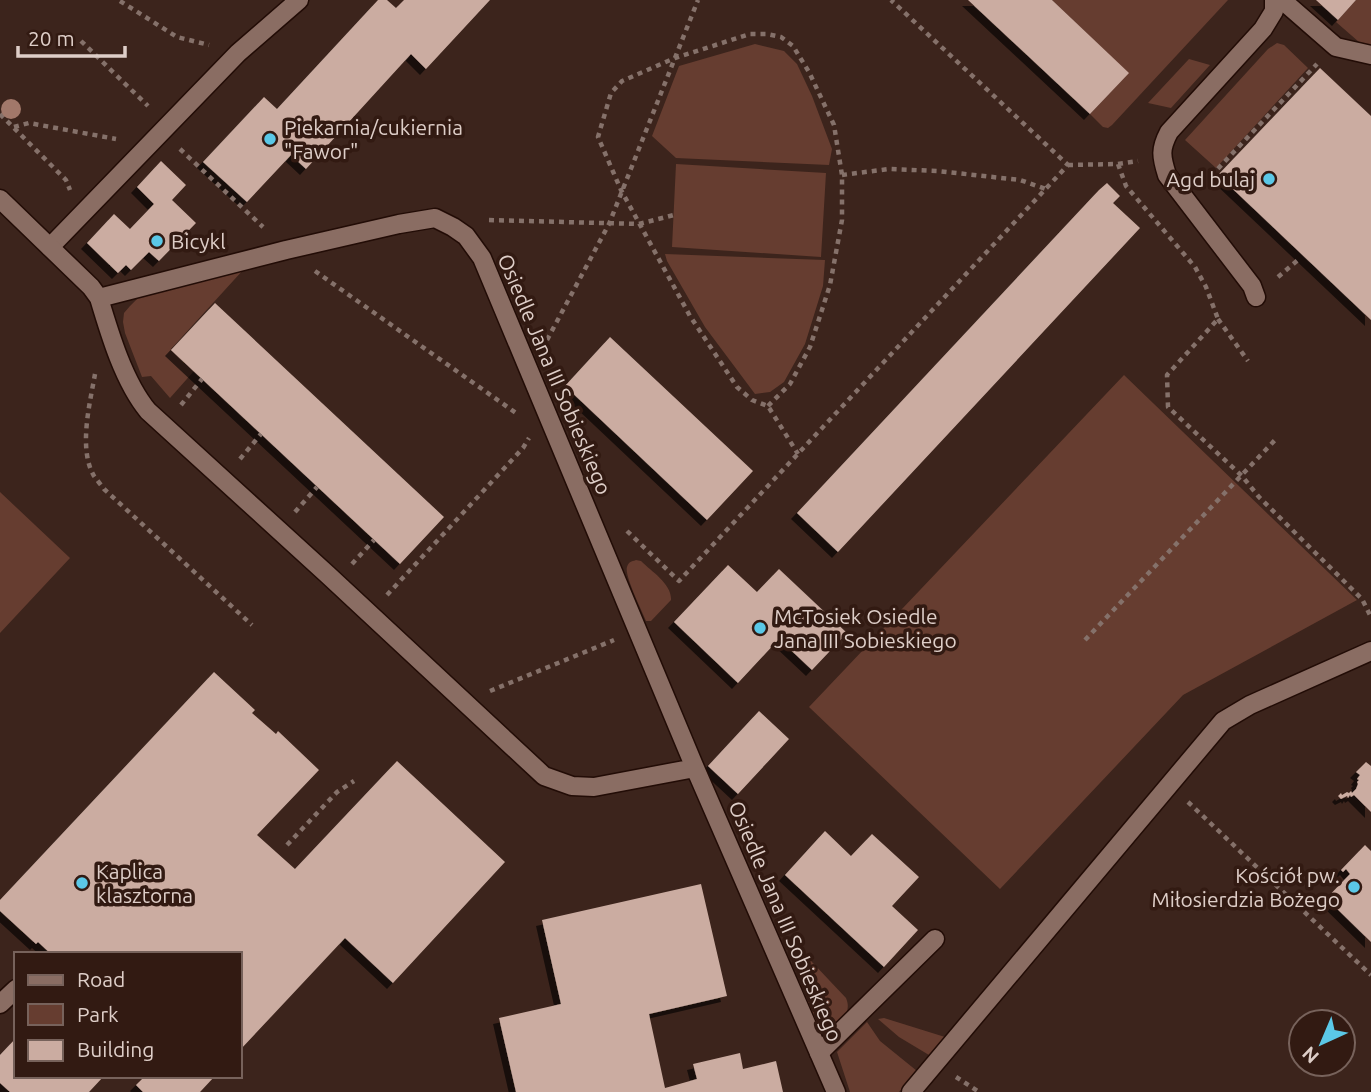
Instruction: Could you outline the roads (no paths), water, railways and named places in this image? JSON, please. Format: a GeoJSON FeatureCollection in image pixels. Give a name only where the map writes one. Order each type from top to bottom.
{"type":"FeatureCollection","features":[{"type":"Feature","properties":{"kind":"street"},"geometry":{"type":"LineString","coordinates":[[50,247],[238,53],[299,0]]}},
{"type":"Feature","properties":{"kind":"street"},"geometry":{"type":"LineString","coordinates":[[1256,296],[1252,286],[1167,175],[1161,157],[1163,143],[1169,131],[1263,29],[1275,11],[1274,0]]}},
{"type":"Feature","properties":{"kind":"street"},"geometry":{"type":"LineString","coordinates":[[1282,0],[1336,47],[1371,55]]}},
{"type":"Feature","properties":{"kind":"street"},"geometry":{"type":"LineString","coordinates":[[0,199],[91,287],[99,298],[128,380],[137,398],[148,411],[544,776],[572,786],[594,787],[695,768]]}},
{"type":"Feature","properties":{"kind":"street","name":"Osiedle Jana III Sobieskiego"},"geometry":{"type":"LineString","coordinates":[[99,298],[399,224],[435,218],[466,236],[482,258],[695,768],[836,1092]]}},
{"type":"Feature","properties":{"kind":"street"},"geometry":{"type":"LineString","coordinates":[[911,1092],[1223,721],[1250,705],[1371,651]]}},
{"type":"Feature","properties":{"kind":"street"},"geometry":{"type":"LineString","coordinates":[[819,1053],[935,939]]}},
{"type":"Feature","properties":{"kind":"street"},"geometry":{"type":"LineString","coordinates":[[0,1004],[14,991]]}},
{"type":"Feature","properties":{"kind":"place","name":"Piekarnia/cukiernia \"Fawor\""},"geometry":{"type":"Point","coordinates":[270,139]}},
{"type":"Feature","properties":{"kind":"place","name":"Agd bulaj"},"geometry":{"type":"Point","coordinates":[1269,179]}},
{"type":"Feature","properties":{"kind":"place","name":"Bicykl"},"geometry":{"type":"Point","coordinates":[157,241]}},
{"type":"Feature","properties":{"kind":"place","name":"McTosiek Osiedle Jana III Sobieskiego"},"geometry":{"type":"Point","coordinates":[760,628]}},
{"type":"Feature","properties":{"kind":"place","name":"Kaplica klasztorna"},"geometry":{"type":"Point","coordinates":[82,883]}},
{"type":"Feature","properties":{"kind":"place","name":"Kościół pw. Miłosierdzia Bożego"},"geometry":{"type":"Point","coordinates":[1354,887]}}]}
